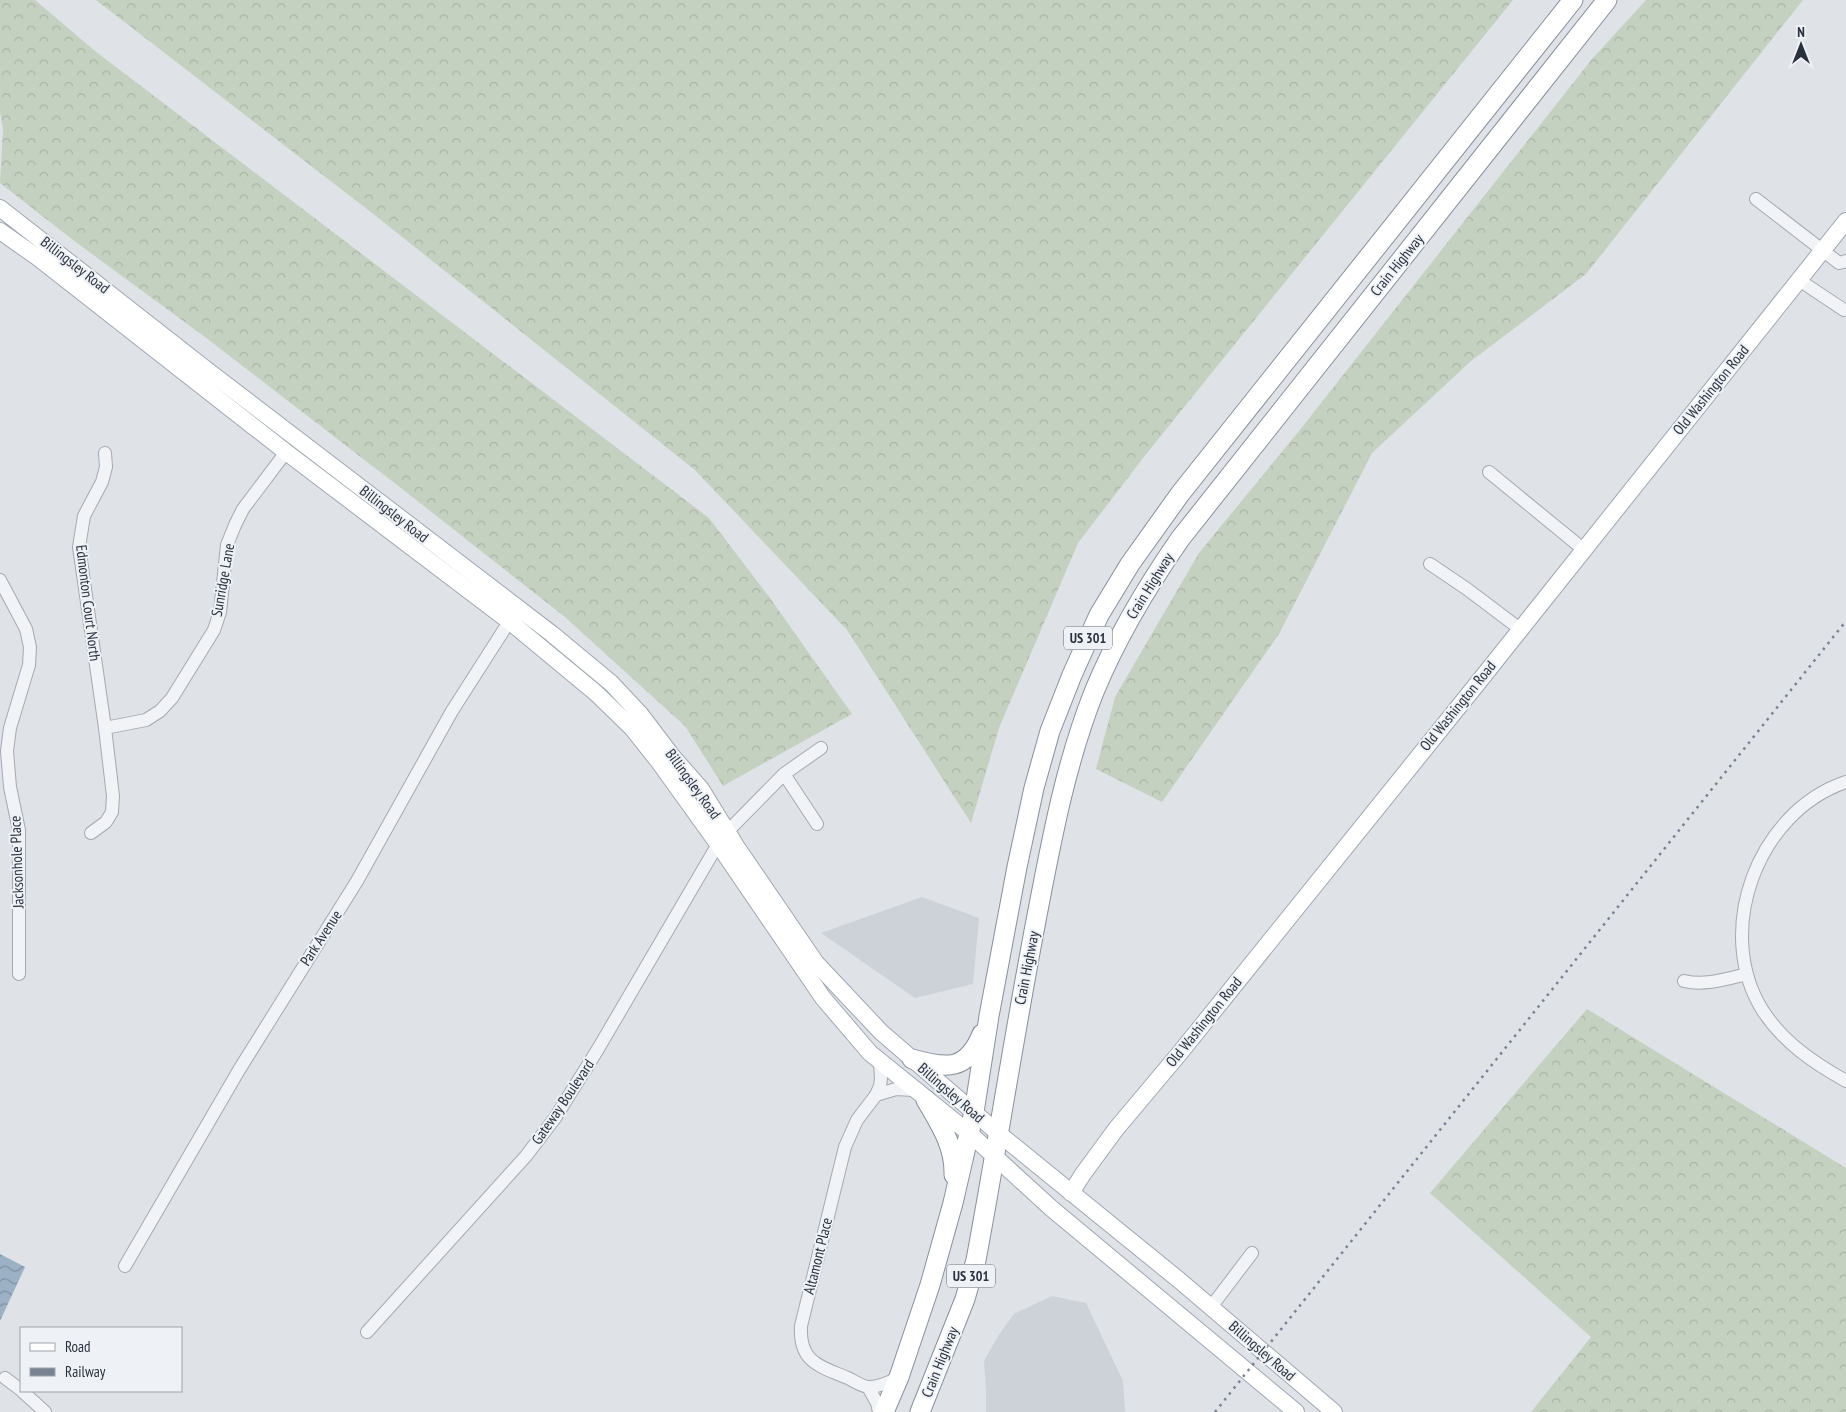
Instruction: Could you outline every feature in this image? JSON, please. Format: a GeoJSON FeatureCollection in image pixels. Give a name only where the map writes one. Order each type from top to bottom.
{"type":"FeatureCollection","features":[{"type":"Feature","properties":{"kind":"highway","name":"Crain Highway"},"geometry":{"type":"LineString","coordinates":[[884,1412],[930,1286],[954,1203],[974,1112],[1016,867],[1041,759],[1068,683],[1099,615],[1130,564],[1180,494],[1573,0]]}},
{"type":"Feature","properties":{"kind":"highway","name":"Crain Highway"},"geometry":{"type":"LineString","coordinates":[[920,1412],[965,1299],[976,1260],[1045,869],[1065,781],[1094,692],[1128,618],[1180,539],[1607,0]]}},
{"type":"Feature","properties":{"kind":"highway"},"geometry":{"type":"LineString","coordinates":[[1509,79],[1528,101]]}},
{"type":"Feature","properties":{"kind":"highway"},"geometry":{"type":"LineString","coordinates":[[912,1059],[944,1066],[964,1060],[974,1051],[989,1016]]}},
{"type":"Feature","properties":{"kind":"highway"},"geometry":{"type":"LineString","coordinates":[[919,1095],[945,1134],[952,1151],[954,1163],[954,1203]]}},
{"type":"Feature","properties":{"kind":"main road","name":"Billingsley Road"},"geometry":{"type":"LineString","coordinates":[[0,208],[207,370],[233,388],[513,615],[632,728],[722,838],[816,963],[881,1032],[998,1133],[1211,1307],[1334,1412]]}},
{"type":"Feature","properties":{"kind":"main road","name":"Old Washington Road"},"geometry":{"type":"LineString","coordinates":[[1071,1193],[1116,1129],[1179,1054],[1846,221]]}},
{"type":"Feature","properties":{"kind":"main road","name":"Billingsley Road"},"geometry":{"type":"LineString","coordinates":[[0,231],[37,257],[286,452],[513,615]]}},
{"type":"Feature","properties":{"kind":"main road","name":"Billingsley Road"},"geometry":{"type":"LineString","coordinates":[[722,838],[823,998],[870,1053],[919,1095],[969,1133],[993,1157],[1091,1241],[1296,1412]]}},
{"type":"Feature","properties":{"kind":"main road"},"geometry":{"type":"LineString","coordinates":[[1071,1193],[1082,1228],[1091,1241]]}},
{"type":"Feature","properties":{"kind":"main road"},"geometry":{"type":"LineString","coordinates":[[1194,1327],[1211,1307]]}},
{"type":"Feature","properties":{"kind":"street"},"geometry":{"type":"LineString","coordinates":[[1756,200],[1822,250],[1844,264]]}},
{"type":"Feature","properties":{"kind":"street"},"geometry":{"type":"LineString","coordinates":[[1798,280],[1845,311]]}},
{"type":"Feature","properties":{"kind":"street","name":"Edmonton Court North"},"geometry":{"type":"LineString","coordinates":[[91,833],[106,822],[112,812],[113,796],[79,547],[84,516],[102,482],[106,467],[105,452]]}},
{"type":"Feature","properties":{"kind":"street","name":"Sunridge Lane"},"geometry":{"type":"LineString","coordinates":[[105,728],[146,720],[160,711],[172,698],[214,630],[220,612],[227,544],[235,526],[243,510],[286,452]]}},
{"type":"Feature","properties":{"kind":"street"},"geometry":{"type":"LineString","coordinates":[[1489,472],[1583,549]]}},
{"type":"Feature","properties":{"kind":"street"},"geometry":{"type":"LineString","coordinates":[[1430,564],[1520,629]]}},
{"type":"Feature","properties":{"kind":"street","name":"Jacksonhole Place"},"geometry":{"type":"LineString","coordinates":[[0,580],[26,629],[30,647],[29,665],[10,728],[7,751],[10,787],[19,830],[19,974]]}},
{"type":"Feature","properties":{"kind":"street","name":"Park Avenue"},"geometry":{"type":"LineString","coordinates":[[125,1266],[239,1070],[358,881],[452,711],[513,615]]}},
{"type":"Feature","properties":{"kind":"street","name":"Gateway Boulevard"},"geometry":{"type":"LineString","coordinates":[[367,1332],[542,1136],[606,1036],[722,838],[784,774],[820,748]]}},
{"type":"Feature","properties":{"kind":"street"},"geometry":{"type":"LineString","coordinates":[[784,774],[817,824]]}},
{"type":"Feature","properties":{"kind":"street"},"geometry":{"type":"LineString","coordinates":[[1846,782],[1821,793],[1800,808],[1778,831],[1760,861],[1747,893],[1743,912],[1742,950],[1747,974],[1763,1010],[1787,1040],[1806,1057],[1846,1081]]}},
{"type":"Feature","properties":{"kind":"street"},"geometry":{"type":"LineString","coordinates":[[1684,981],[1710,983],[1747,974]]}},
{"type":"Feature","properties":{"kind":"street","name":"Altamont Place"},"geometry":{"type":"LineString","coordinates":[[868,1387],[813,1362],[806,1352],[801,1334],[801,1326],[845,1147],[857,1120],[876,1095],[881,1079],[880,1062]]}},
{"type":"Feature","properties":{"kind":"street"},"geometry":{"type":"LineString","coordinates":[[876,1095],[888,1090],[919,1095]]}},
{"type":"Feature","properties":{"kind":"street"},"geometry":{"type":"LineString","coordinates":[[1211,1307],[1252,1253]]}},
{"type":"Feature","properties":{"kind":"street"},"geometry":{"type":"LineString","coordinates":[[879,1412],[877,1402],[868,1387],[890,1382],[898,1377]]}},
{"type":"Feature","properties":{"kind":"street"},"geometry":{"type":"LineString","coordinates":[[5,1378],[20,1390]]}},
{"type":"Feature","properties":{"kind":"street"},"geometry":{"type":"LineString","coordinates":[[22,1392],[45,1412]]}},
{"type":"Feature","properties":{"kind":"shaded area"},"geometry":{"type":"Polygon","coordinates":[[[922,897],[979,918],[973,984],[915,998],[821,933],[922,897]]]}},
{"type":"Feature","properties":{"kind":"shaded area"},"geometry":{"type":"Polygon","coordinates":[[[1052,1296],[1086,1303],[1123,1381],[1125,1412],[986,1412],[984,1361],[998,1336],[1014,1314],[1052,1296]]]}},
{"type":"Feature","properties":{"kind":"green space"},"geometry":{"type":"Polygon","coordinates":[[[0,0],[35,0],[95,51],[709,518],[770,598],[852,714],[723,786],[685,726],[565,617],[205,337],[73,240],[0,183],[3,129],[0,112],[0,0]]]}},
{"type":"Feature","properties":{"kind":"green space"},"geometry":{"type":"Polygon","coordinates":[[[96,0],[1513,0],[1147,453],[1078,543],[999,728],[971,823],[847,630],[695,470],[372,213],[96,0]]]}},
{"type":"Feature","properties":{"kind":"green space"},"geometry":{"type":"Polygon","coordinates":[[[1646,0],[1803,0],[1586,274],[1471,361],[1372,453],[1279,634],[1162,802],[1096,769],[1115,697],[1199,553],[1299,431],[1592,59],[1646,0]]]}},
{"type":"Feature","properties":{"kind":"green space"},"geometry":{"type":"Polygon","coordinates":[[[1587,1009],[1846,1168],[1846,1412],[1531,1412],[1591,1337],[1430,1193],[1587,1009]]]}},
{"type":"Feature","properties":{"kind":"water"},"geometry":{"type":"Polygon","coordinates":[[[0,1254],[25,1267],[0,1321],[0,1254]]]}},
{"type":"Feature","properties":{"kind":"railway"},"geometry":{"type":"LineString","coordinates":[[1215,1412],[1846,621]]}}]}
